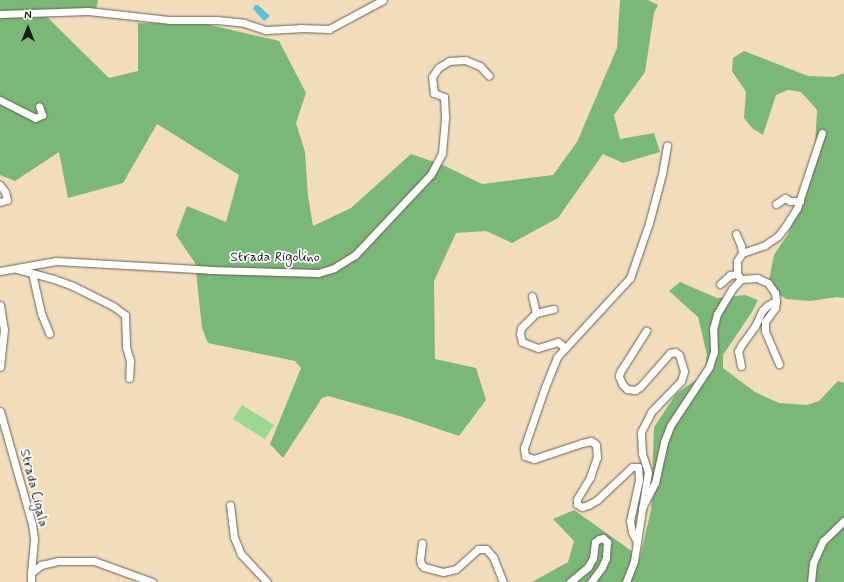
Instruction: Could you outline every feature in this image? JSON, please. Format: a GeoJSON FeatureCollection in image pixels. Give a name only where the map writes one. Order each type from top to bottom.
{"type":"FeatureCollection","features":[{"type":"Feature","properties":{"kind":"street"},"geometry":{"type":"LineString","coordinates":[[0,14],[104,12],[169,20],[217,20],[244,23],[266,30],[300,28],[329,30],[383,0]]}},
{"type":"Feature","properties":{"kind":"street","name":"Strada Rigolino"},"geometry":{"type":"LineString","coordinates":[[0,271],[56,261],[78,261],[147,267],[210,270],[318,273],[334,268],[355,255],[431,174],[442,153],[445,116],[444,97],[434,93],[432,77],[438,68],[449,61],[465,60],[480,66],[489,76]]}},
{"type":"Feature","properties":{"kind":"street"},"geometry":{"type":"LineString","coordinates":[[0,100],[35,118],[42,115],[39,106]]}},
{"type":"Feature","properties":{"kind":"street"},"geometry":{"type":"LineString","coordinates":[[642,508],[655,483],[664,442],[670,426],[708,367],[714,352],[713,329],[717,314],[739,277],[737,261],[742,254],[764,245],[778,236],[797,208],[822,133]]}},
{"type":"Feature","properties":{"kind":"street"},"geometry":{"type":"LineString","coordinates":[[637,542],[632,532],[630,521],[639,480],[638,467],[632,467],[597,500],[588,506],[582,507],[577,504],[577,500],[590,477],[597,457],[594,442],[591,441],[582,443],[536,459],[528,458],[524,455],[524,444],[557,357],[630,278],[649,223],[662,174],[667,145]]}},
{"type":"Feature","properties":{"kind":"street"},"geometry":{"type":"LineString","coordinates":[[0,185],[6,192],[7,200],[0,202]]}},
{"type":"Feature","properties":{"kind":"street"},"geometry":{"type":"LineString","coordinates":[[776,204],[785,198],[790,201],[800,201]]}},
{"type":"Feature","properties":{"kind":"street"},"geometry":{"type":"LineString","coordinates":[[736,234],[741,246],[742,254]]}},
{"type":"Feature","properties":{"kind":"street"},"geometry":{"type":"LineString","coordinates":[[14,268],[73,286],[113,306],[125,315],[126,347],[130,361],[129,378]]}},
{"type":"Feature","properties":{"kind":"street"},"geometry":{"type":"LineString","coordinates":[[32,273],[41,312],[49,333]]}},
{"type":"Feature","properties":{"kind":"street"},"geometry":{"type":"LineString","coordinates":[[720,284],[730,274],[739,277],[757,278],[768,283],[775,293],[776,301],[775,308],[765,322],[765,331],[779,364]]}},
{"type":"Feature","properties":{"kind":"street"},"geometry":{"type":"LineString","coordinates":[[532,296],[536,313]]}},
{"type":"Feature","properties":{"kind":"street"},"geometry":{"type":"LineString","coordinates":[[741,366],[738,352],[742,344],[755,326],[762,311],[768,305],[776,301]]}},
{"type":"Feature","properties":{"kind":"street"},"geometry":{"type":"LineString","coordinates":[[0,306],[4,329],[0,367]]}},
{"type":"Feature","properties":{"kind":"street"},"geometry":{"type":"LineString","coordinates":[[554,309],[536,313],[521,328],[520,334],[522,342],[538,348],[558,342],[564,348]]}},
{"type":"Feature","properties":{"kind":"street"},"geometry":{"type":"LineString","coordinates":[[626,582],[634,561],[648,472],[642,453],[641,432],[651,412],[681,381],[684,371],[679,354],[674,352],[670,353],[640,387],[635,390],[627,389],[622,384],[619,376],[620,372],[646,331]]}},
{"type":"Feature","properties":{"kind":"street","name":"Strada Cigala"},"geometry":{"type":"LineString","coordinates":[[0,411],[32,524],[34,539],[31,582]]}},
{"type":"Feature","properties":{"kind":"street"},"geometry":{"type":"LineString","coordinates":[[230,505],[234,537],[241,554],[267,582]]}},
{"type":"Feature","properties":{"kind":"street"},"geometry":{"type":"LineString","coordinates":[[811,582],[813,562],[824,541],[844,520]]}},
{"type":"Feature","properties":{"kind":"street"},"geometry":{"type":"LineString","coordinates":[[570,582],[588,567],[593,558],[595,542],[603,538],[607,542],[606,558],[591,582]]}},
{"type":"Feature","properties":{"kind":"street"},"geometry":{"type":"LineString","coordinates":[[422,544],[420,559],[421,564],[424,567],[443,572],[456,570],[478,549],[486,549],[493,557],[503,582]]}},
{"type":"Feature","properties":{"kind":"street"},"geometry":{"type":"LineString","coordinates":[[31,573],[41,566],[59,561],[94,561],[152,582]]}},
{"type":"Feature","properties":{"kind":"green space"},"geometry":{"type":"Polygon","coordinates":[[[0,0],[98,0],[96,9],[42,12],[109,78],[138,71],[138,23],[206,24],[279,41],[306,93],[296,123],[305,152],[308,196],[313,226],[351,208],[411,154],[443,165],[482,184],[553,175],[577,142],[617,48],[620,0],[648,0],[658,5],[654,13],[645,72],[614,115],[620,139],[654,133],[660,152],[623,163],[603,154],[558,218],[512,243],[486,231],[456,233],[434,281],[435,359],[476,368],[486,400],[459,436],[403,417],[328,396],[322,398],[283,458],[270,444],[301,368],[295,361],[208,343],[202,328],[195,263],[176,235],[187,206],[226,222],[239,175],[157,124],[123,183],[68,198],[59,152],[15,181],[0,175],[0,0]]]}},
{"type":"Feature","properties":{"kind":"green space"},"geometry":{"type":"Polygon","coordinates":[[[744,51],[808,76],[834,77],[844,73],[844,298],[837,297],[810,301],[786,299],[774,291],[769,280],[774,255],[788,234],[804,197],[815,147],[817,110],[801,92],[788,90],[776,95],[763,135],[752,128],[744,118],[746,92],[732,71],[733,58],[744,51]]]}},
{"type":"Feature","properties":{"kind":"green space"},"geometry":{"type":"Polygon","coordinates":[[[680,282],[717,298],[745,295],[758,300],[752,312],[723,355],[723,368],[755,392],[779,403],[807,405],[819,401],[838,381],[844,383],[844,582],[532,582],[568,562],[574,541],[553,519],[574,510],[640,557],[651,510],[654,427],[676,394],[697,379],[705,367],[707,355],[698,317],[669,291],[680,282]]]}},
{"type":"Feature","properties":{"kind":"green space"},"geometry":{"type":"Polygon","coordinates":[[[242,405],[274,425],[265,439],[233,419],[242,405]]]}},
{"type":"Feature","properties":{"kind":"water"},"geometry":{"type":"Polygon","coordinates":[[[255,5],[258,5],[270,16],[264,21],[253,9],[255,5]]]}}]}
